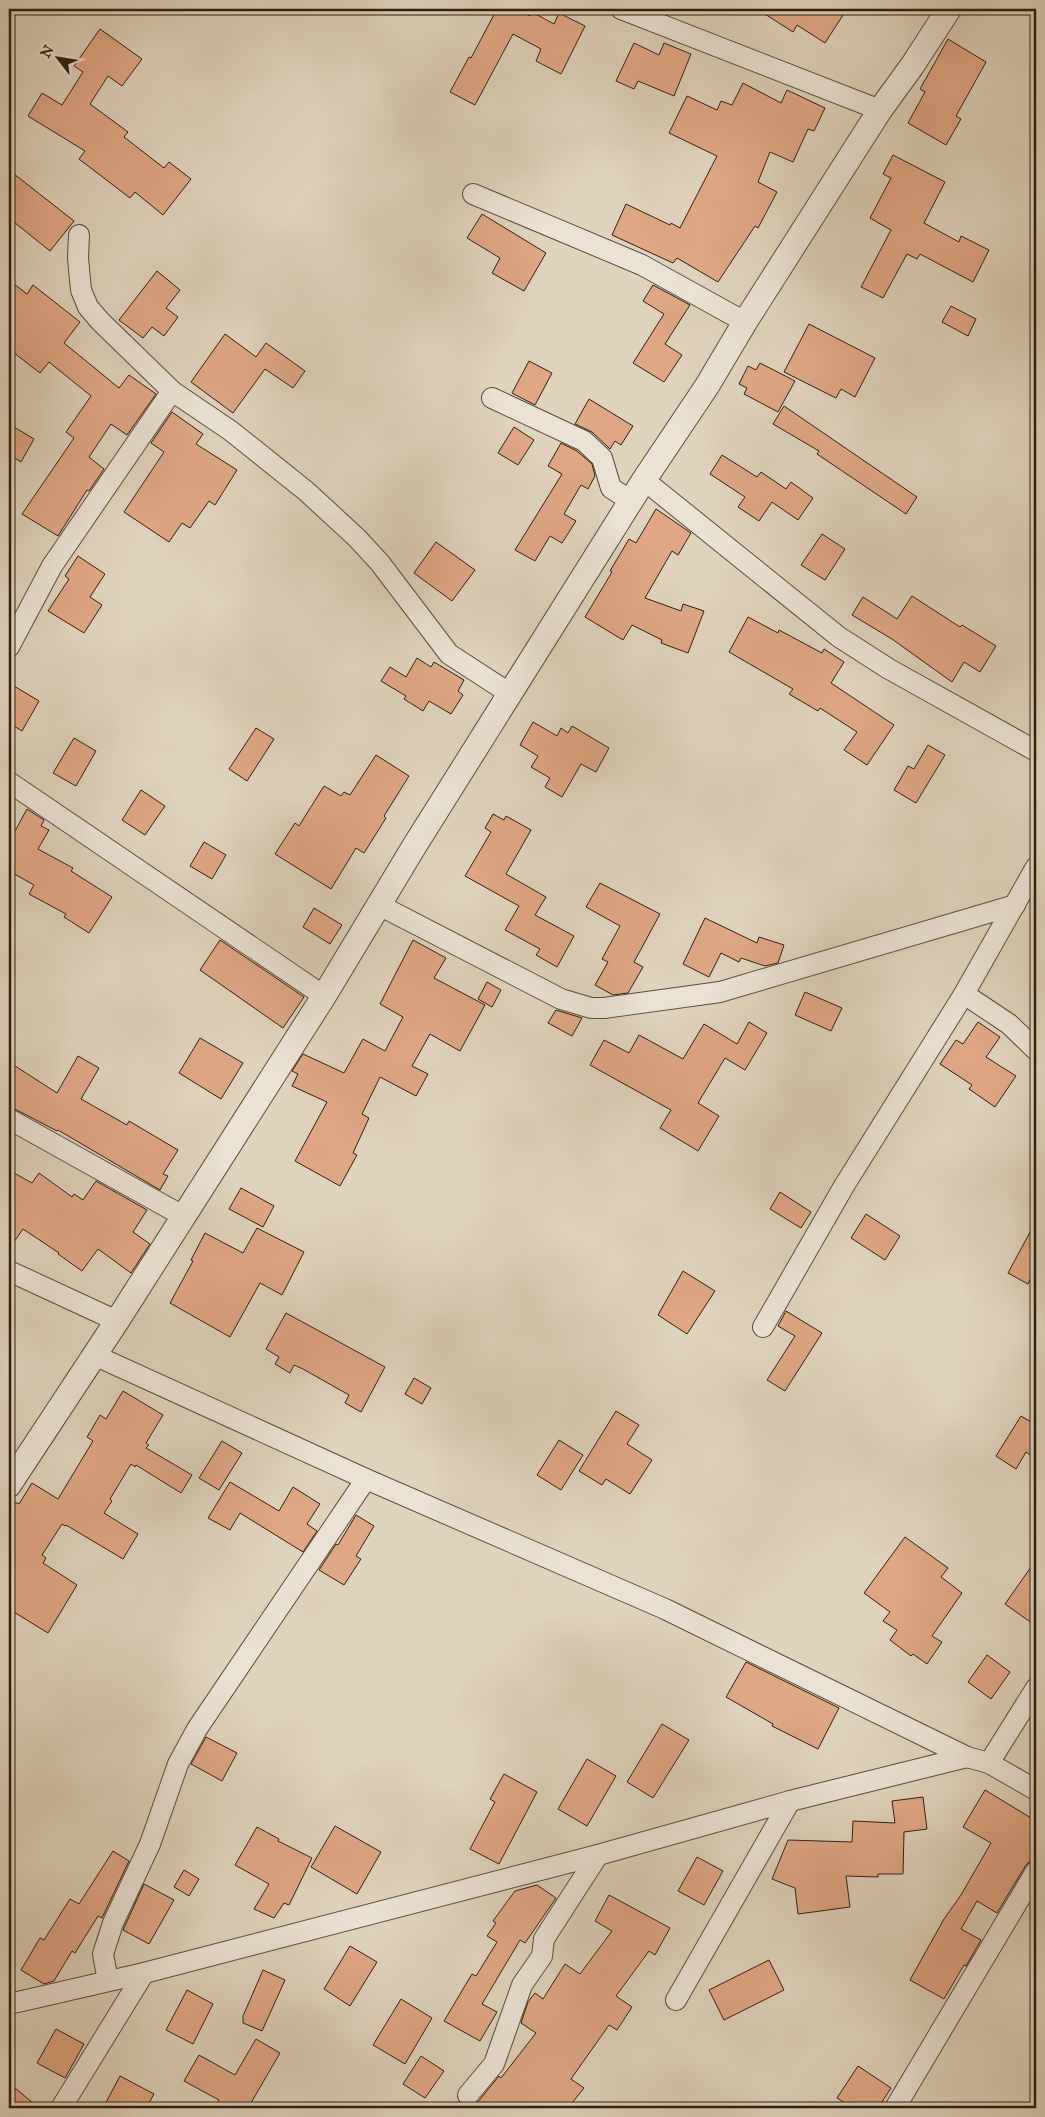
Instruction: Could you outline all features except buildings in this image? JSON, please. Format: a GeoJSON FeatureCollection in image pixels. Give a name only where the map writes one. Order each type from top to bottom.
{"type":"FeatureCollection","features":[{"type":"Feature","properties":{"kind":"street"},"geometry":{"type":"LineString","coordinates":[[621,9],[880,110]]}},
{"type":"Feature","properties":{"kind":"street"},"geometry":{"type":"LineString","coordinates":[[9,1485],[117,1321],[319,993],[379,905],[644,480],[707,386],[745,322],[880,110],[912,66],[949,9]]}},
{"type":"Feature","properties":{"kind":"street"},"geometry":{"type":"LineString","coordinates":[[473,194],[642,265],[745,322]]}},
{"type":"Feature","properties":{"kind":"street"},"geometry":{"type":"LineString","coordinates":[[79,235],[78,258],[81,290],[88,307],[100,321],[172,391],[231,431],[306,491],[357,538],[380,563],[448,654],[509,694]]}},
{"type":"Feature","properties":{"kind":"street"},"geometry":{"type":"LineString","coordinates":[[9,647],[52,566],[172,391]]}},
{"type":"Feature","properties":{"kind":"street"},"geometry":{"type":"LineString","coordinates":[[492,398],[584,441],[597,450],[602,458],[611,488],[631,501]]}},
{"type":"Feature","properties":{"kind":"street"},"geometry":{"type":"LineString","coordinates":[[644,480],[838,637],[889,669],[1036,751]]}},
{"type":"Feature","properties":{"kind":"street"},"geometry":{"type":"LineString","coordinates":[[9,782],[319,993]]}},
{"type":"Feature","properties":{"kind":"street"},"geometry":{"type":"LineString","coordinates":[[763,1327],[844,1186],[964,994],[1036,867]]}},
{"type":"Feature","properties":{"kind":"street"},"geometry":{"type":"LineString","coordinates":[[379,905],[561,999],[591,1008],[720,992],[1014,905]]}},
{"type":"Feature","properties":{"kind":"street"},"geometry":{"type":"LineString","coordinates":[[964,994],[1009,1024],[1036,1050]]}},
{"type":"Feature","properties":{"kind":"street"},"geometry":{"type":"LineString","coordinates":[[9,1119],[183,1216]]}},
{"type":"Feature","properties":{"kind":"street"},"geometry":{"type":"LineString","coordinates":[[9,1270],[117,1321]]}},
{"type":"Feature","properties":{"kind":"street"},"geometry":{"type":"LineString","coordinates":[[94,1355],[366,1479],[665,1609],[967,1757],[989,1763],[1036,1790]]}},
{"type":"Feature","properties":{"kind":"street"},"geometry":{"type":"LineString","coordinates":[[108,1981],[103,1954],[114,1923],[150,1844],[178,1764],[196,1729],[366,1479]]}},
{"type":"Feature","properties":{"kind":"street"},"geometry":{"type":"LineString","coordinates":[[989,1763],[1036,1688]]}},
{"type":"Feature","properties":{"kind":"street"},"geometry":{"type":"LineString","coordinates":[[9,2004],[144,1973],[598,1855],[790,1801],[967,1757]]}},
{"type":"Feature","properties":{"kind":"street"},"geometry":{"type":"LineString","coordinates":[[676,2000],[790,1801]]}},
{"type":"Feature","properties":{"kind":"street"},"geometry":{"type":"LineString","coordinates":[[468,2095],[494,2064],[522,1985],[542,1956],[544,1939],[598,1855]]}},
{"type":"Feature","properties":{"kind":"street"},"geometry":{"type":"LineString","coordinates":[[895,2108],[1036,1871]]}},
{"type":"Feature","properties":{"kind":"street"},"geometry":{"type":"LineString","coordinates":[[61,2108],[144,1973]]}}]}
